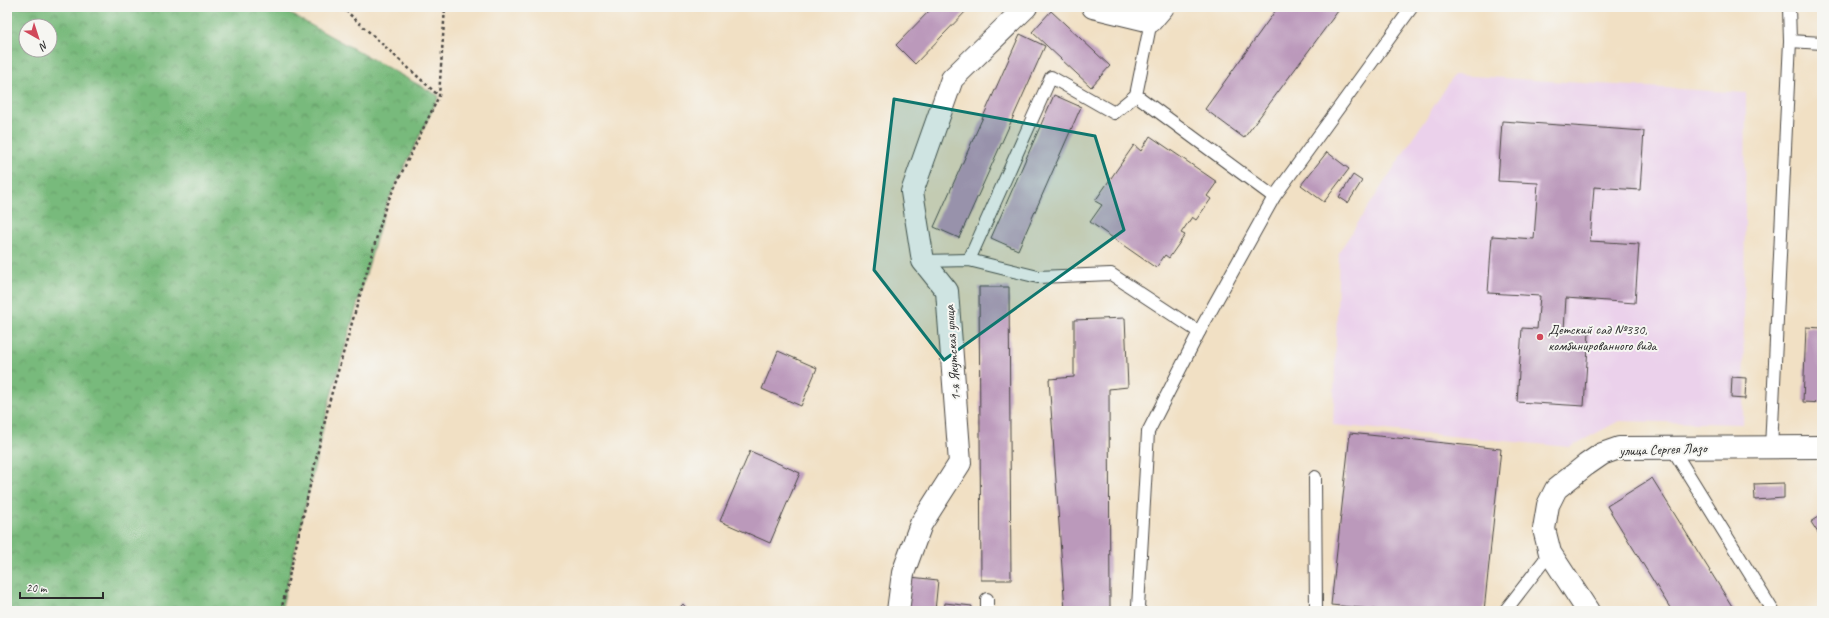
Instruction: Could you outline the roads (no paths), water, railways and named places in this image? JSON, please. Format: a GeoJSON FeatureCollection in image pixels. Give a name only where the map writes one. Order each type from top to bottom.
{"type":"FeatureCollection","features":[{"type":"Feature","properties":{"kind":"street"},"geometry":{"type":"LineString","coordinates":[[923,262],[912,192],[952,79],[1026,7]]}},
{"type":"Feature","properties":{"kind":"street"},"geometry":{"type":"LineString","coordinates":[[1093,7],[1157,14]]}},
{"type":"Feature","properties":{"kind":"street","name":"1-я Якутская улица"},"geometry":{"type":"LineString","coordinates":[[898,611],[903,572],[921,524],[960,463],[947,291],[923,262]]}},
{"type":"Feature","properties":{"kind":"street","name":"улица Сергея Лазо"},"geometry":{"type":"LineString","coordinates":[[1588,611],[1550,553],[1544,528],[1548,505],[1556,489],[1586,465],[1602,454],[1619,448],[1822,447]]}},
{"type":"Feature","properties":{"kind":"lane"},"geometry":{"type":"LineString","coordinates":[[1140,611],[1138,607],[1148,432],[1199,332],[1274,197],[1412,7]]}},
{"type":"Feature","properties":{"kind":"lane"},"geometry":{"type":"LineString","coordinates":[[1771,448],[1790,41],[1789,7]]}},
{"type":"Feature","properties":{"kind":"lane"},"geometry":{"type":"LineString","coordinates":[[969,260],[1051,77],[1114,113],[1136,95],[1157,14]]}},
{"type":"Feature","properties":{"kind":"lane"},"geometry":{"type":"LineString","coordinates":[[1790,41],[1822,43]]}},
{"type":"Feature","properties":{"kind":"lane"},"geometry":{"type":"LineString","coordinates":[[1136,95],[1274,197]]}},
{"type":"Feature","properties":{"kind":"lane"},"geometry":{"type":"LineString","coordinates":[[923,262],[969,260],[1038,277],[1111,274],[1199,332]]}},
{"type":"Feature","properties":{"kind":"lane"},"geometry":{"type":"LineString","coordinates":[[1672,448],[1773,611]]}},
{"type":"Feature","properties":{"kind":"lane"},"geometry":{"type":"LineString","coordinates":[[1315,477],[1316,611]]}},
{"type":"Feature","properties":{"kind":"lane"},"geometry":{"type":"LineString","coordinates":[[1505,611],[1550,553]]}},
{"type":"Feature","properties":{"kind":"place","name":"Детский сад №330, комбинированного вида"},"geometry":{"type":"Point","coordinates":[1540,337]}}]}
